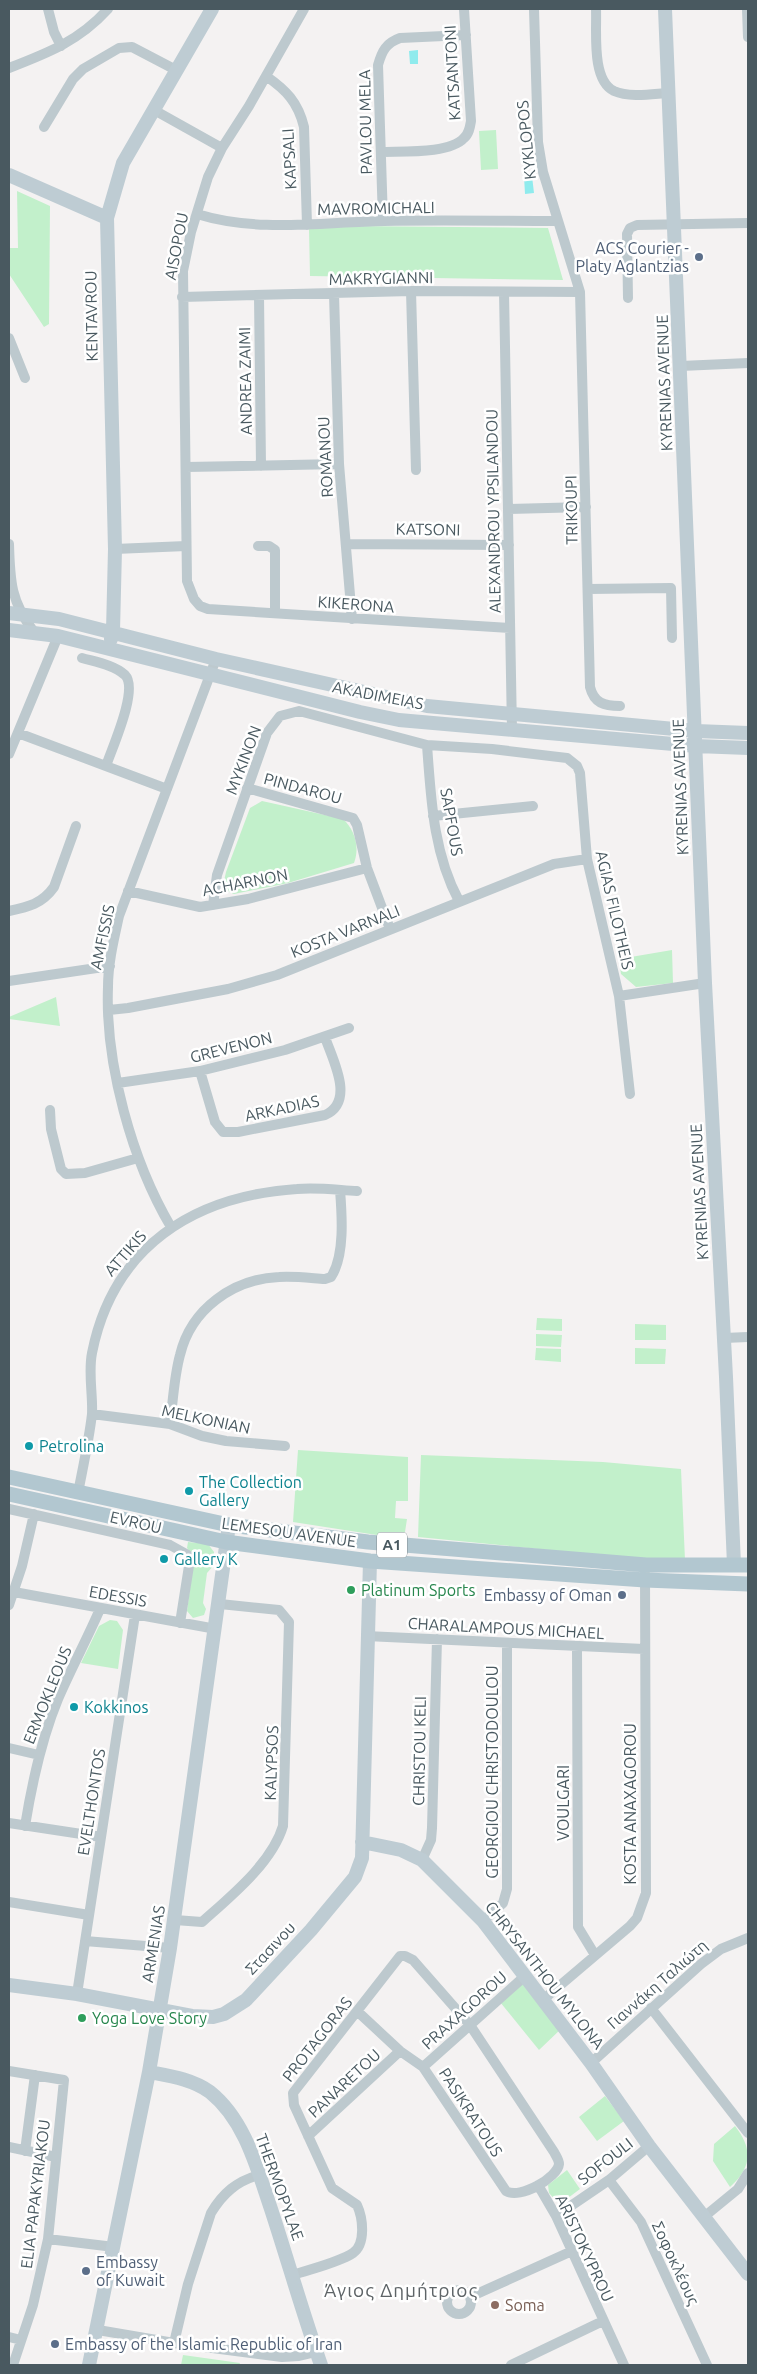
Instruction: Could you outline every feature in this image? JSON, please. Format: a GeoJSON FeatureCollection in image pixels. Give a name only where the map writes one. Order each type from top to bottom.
{"type":"FeatureCollection","features":[{"type":"Feature","properties":{"kind":"main road","name":"KENTAVROU"},"geometry":{"type":"LineString","coordinates":[[108,648],[113,631],[115,549],[107,218],[123,163],[212,9]]}},
{"type":"Feature","properties":{"kind":"main road","name":"KYRENIAS AVENUE"},"geometry":{"type":"LineString","coordinates":[[665,9],[705,983],[724,1338],[741,1565]]}},
{"type":"Feature","properties":{"kind":"main road"},"geometry":{"type":"LineString","coordinates":[[9,175],[107,218]]}},
{"type":"Feature","properties":{"kind":"main road","name":"AKADIMEIAS"},"geometry":{"type":"LineString","coordinates":[[15,614],[59,619],[113,631],[216,659],[402,702],[696,731],[748,733]]}},
{"type":"Feature","properties":{"kind":"main road","name":"AKADIMEIAS"},"geometry":{"type":"LineString","coordinates":[[9,630],[58,636],[360,712],[399,720],[696,746],[748,748]]}},
{"type":"Feature","properties":{"kind":"main road","name":"LEMESOU AVENUE"},"geometry":{"type":"LineString","coordinates":[[9,1477],[229,1525],[748,1584]]}},
{"type":"Feature","properties":{"kind":"main road","name":"LEMESOU AVENUE"},"geometry":{"type":"LineString","coordinates":[[9,1494],[226,1542],[370,1561],[645,1573],[741,1565]]}},
{"type":"Feature","properties":{"kind":"main road","name":"ARMENIAS"},"geometry":{"type":"LineString","coordinates":[[90,2365],[149,2072],[175,1920],[220,1604],[229,1525]]}},
{"type":"Feature","properties":{"kind":"main road"},"geometry":{"type":"LineString","coordinates":[[362,1842],[366,1636],[370,1561]]}},
{"type":"Feature","properties":{"kind":"main road","name":"CHRYSANTHOU MYLONA"},"geometry":{"type":"LineString","coordinates":[[362,1842],[401,1850],[422,1860],[483,1921],[591,2063],[648,2146],[705,2216],[748,2274]]}},
{"type":"Feature","properties":{"kind":"main road","name":"Στασινου"},"geometry":{"type":"LineString","coordinates":[[77,1994],[192,2016],[213,2017],[224,2014],[239,2006],[311,1930],[351,1883],[360,1865],[362,1842]]}},
{"type":"Feature","properties":{"kind":"main road"},"geometry":{"type":"LineString","coordinates":[[9,1984],[77,1994]]}},
{"type":"Feature","properties":{"kind":"main road","name":"THERMOPYLAE"},"geometry":{"type":"LineString","coordinates":[[149,2072],[188,2080],[216,2097],[235,2120],[246,2141],[259,2175],[319,2359]]}},
{"type":"Feature","properties":{"kind":"street"},"geometry":{"type":"LineString","coordinates":[[48,9],[54,32],[61,46]]}},
{"type":"Feature","properties":{"kind":"street"},"geometry":{"type":"LineString","coordinates":[[9,68],[61,46],[90,28],[108,9]]}},
{"type":"Feature","properties":{"kind":"street","name":"AISOPOU"},"geometry":{"type":"LineString","coordinates":[[200,606],[189,592],[186,546],[183,271],[191,232],[208,177],[222,148],[304,9]]}},
{"type":"Feature","properties":{"kind":"street","name":"KATSANTONI"},"geometry":{"type":"LineString","coordinates":[[381,152],[450,147],[464,138],[471,121],[464,9]]}},
{"type":"Feature","properties":{"kind":"street","name":"KYKLOPOS"},"geometry":{"type":"LineString","coordinates":[[534,9],[538,142],[542,172],[580,292]]}},
{"type":"Feature","properties":{"kind":"street"},"geometry":{"type":"LineString","coordinates":[[596,9],[597,58],[600,76],[605,84],[614,91],[624,94],[668,94]]}},
{"type":"Feature","properties":{"kind":"street"},"geometry":{"type":"LineString","coordinates":[[747,9],[748,37]]}},
{"type":"Feature","properties":{"kind":"street","name":"PAVLOU MELA"},"geometry":{"type":"LineString","coordinates":[[383,221],[378,65],[384,47],[391,41],[400,38],[466,35]]}},
{"type":"Feature","properties":{"kind":"street"},"geometry":{"type":"LineString","coordinates":[[44,127],[73,79],[83,69],[119,48],[132,47],[176,70]]}},
{"type":"Feature","properties":{"kind":"street","name":"KAPSALI"},"geometry":{"type":"LineString","coordinates":[[266,76],[289,94],[304,127],[307,225]]}},
{"type":"Feature","properties":{"kind":"street"},"geometry":{"type":"LineString","coordinates":[[154,110],[222,148]]}},
{"type":"Feature","properties":{"kind":"street","name":"MAVROMICHALI"},"geometry":{"type":"LineString","coordinates":[[198,214],[234,222],[307,225],[383,221],[556,221]]}},
{"type":"Feature","properties":{"kind":"street"},"geometry":{"type":"LineString","coordinates":[[628,298],[627,234],[630,228],[637,225],[748,223]]}},
{"type":"Feature","properties":{"kind":"street"},"geometry":{"type":"LineString","coordinates":[[411,291],[416,470]]}},
{"type":"Feature","properties":{"kind":"street","name":"MAKRYGIANNI"},"geometry":{"type":"LineString","coordinates":[[182,297],[411,291],[580,292]]}},
{"type":"Feature","properties":{"kind":"street","name":"ALEXANDROU YPSILANDOU"},"geometry":{"type":"LineString","coordinates":[[504,292],[512,730]]}},
{"type":"Feature","properties":{"kind":"street","name":"TRIKOUPI"},"geometry":{"type":"LineString","coordinates":[[580,292],[590,687],[592,695],[601,704],[620,706]]}},
{"type":"Feature","properties":{"kind":"street","name":"ROMANOU"},"geometry":{"type":"LineString","coordinates":[[334,294],[339,464],[352,619]]}},
{"type":"Feature","properties":{"kind":"street","name":"ANDREA ZAIMI"},"geometry":{"type":"LineString","coordinates":[[258,296],[261,466]]}},
{"type":"Feature","properties":{"kind":"street"},"geometry":{"type":"LineString","coordinates":[[9,338],[25,378]]}},
{"type":"Feature","properties":{"kind":"street"},"geometry":{"type":"LineString","coordinates":[[681,366],[748,363]]}},
{"type":"Feature","properties":{"kind":"street"},"geometry":{"type":"LineString","coordinates":[[186,467],[339,464]]}},
{"type":"Feature","properties":{"kind":"street"},"geometry":{"type":"LineString","coordinates":[[509,509],[586,507]]}},
{"type":"Feature","properties":{"kind":"street"},"geometry":{"type":"LineString","coordinates":[[9,544],[15,614],[34,632]]}},
{"type":"Feature","properties":{"kind":"street","name":"KATSONI"},"geometry":{"type":"LineString","coordinates":[[346,544],[509,546]]}},
{"type":"Feature","properties":{"kind":"street"},"geometry":{"type":"LineString","coordinates":[[115,549],[186,546]]}},
{"type":"Feature","properties":{"kind":"street"},"geometry":{"type":"LineString","coordinates":[[258,546],[269,546],[275,550],[276,613]]}},
{"type":"Feature","properties":{"kind":"street"},"geometry":{"type":"LineString","coordinates":[[588,589],[671,588],[672,638]]}},
{"type":"Feature","properties":{"kind":"street","name":"KIKERONA"},"geometry":{"type":"LineString","coordinates":[[200,606],[208,609],[510,628]]}},
{"type":"Feature","properties":{"kind":"street"},"geometry":{"type":"LineString","coordinates":[[9,754],[58,636]]}},
{"type":"Feature","properties":{"kind":"street"},"geometry":{"type":"LineString","coordinates":[[82,658],[117,669],[127,677],[129,684],[128,700],[106,766]]}},
{"type":"Feature","properties":{"kind":"street","name":"AMFISSIS"},"geometry":{"type":"LineString","coordinates":[[170,1227],[154,1198],[138,1158],[118,1083],[108,988],[114,936],[128,891],[216,659]]}},
{"type":"Feature","properties":{"kind":"street"},"geometry":{"type":"LineString","coordinates":[[197,670],[201,680],[202,698]]}},
{"type":"Feature","properties":{"kind":"street","name":"MYKINON"},"geometry":{"type":"LineString","coordinates":[[213,905],[217,875],[247,788],[267,733],[280,716],[299,711],[427,745]]}},
{"type":"Feature","properties":{"kind":"street"},"geometry":{"type":"LineString","coordinates":[[18,733],[167,789]]}},
{"type":"Feature","properties":{"kind":"street","name":"SAPFOUS"},"geometry":{"type":"LineString","coordinates":[[427,745],[433,816],[443,860],[459,901]]}},
{"type":"Feature","properties":{"kind":"street","name":"AGIAS FILOTHEIS"},"geometry":{"type":"LineString","coordinates":[[427,745],[558,756],[573,761],[580,773],[587,859],[619,996],[630,1094]]}},
{"type":"Feature","properties":{"kind":"street","name":"PINDAROU"},"geometry":{"type":"LineString","coordinates":[[247,788],[353,818],[358,825],[367,868],[390,929]]}},
{"type":"Feature","properties":{"kind":"street"},"geometry":{"type":"LineString","coordinates":[[433,816],[533,806]]}},
{"type":"Feature","properties":{"kind":"street"},"geometry":{"type":"LineString","coordinates":[[9,911],[29,907],[48,896],[54,887],[76,826]]}},
{"type":"Feature","properties":{"kind":"street","name":"KOSTA VARNALI"},"geometry":{"type":"LineString","coordinates":[[109,1010],[128,1008],[254,983],[306,964],[554,864],[587,859]]}},
{"type":"Feature","properties":{"kind":"street","name":"ACHARNON"},"geometry":{"type":"LineString","coordinates":[[128,891],[200,907],[266,895],[367,868]]}},
{"type":"Feature","properties":{"kind":"street"},"geometry":{"type":"LineString","coordinates":[[9,981],[110,966]]}},
{"type":"Feature","properties":{"kind":"street"},"geometry":{"type":"LineString","coordinates":[[619,996],[705,983]]}},
{"type":"Feature","properties":{"kind":"street","name":"GREVENON"},"geometry":{"type":"LineString","coordinates":[[118,1083],[200,1071],[284,1050],[349,1028]]}},
{"type":"Feature","properties":{"kind":"street","name":"ARKADIAS"},"geometry":{"type":"LineString","coordinates":[[200,1071],[215,1122],[223,1132],[238,1132],[325,1115],[336,1108],[341,1092],[325,1036]]}},
{"type":"Feature","properties":{"kind":"street"},"geometry":{"type":"LineString","coordinates":[[50,1110],[51,1129],[61,1169],[66,1174],[85,1173],[138,1158]]}},
{"type":"Feature","properties":{"kind":"street","name":"ATTIKIS"},"geometry":{"type":"LineString","coordinates":[[78,1493],[92,1414],[92,1355],[99,1326],[113,1291],[127,1269],[170,1227],[212,1207],[260,1194],[298,1189],[358,1191]]}},
{"type":"Feature","properties":{"kind":"street"},"geometry":{"type":"LineString","coordinates":[[170,1424],[180,1353],[200,1316],[216,1299],[233,1288],[253,1280],[279,1277],[325,1279],[331,1276],[338,1259],[342,1219],[340,1190]]}},
{"type":"Feature","properties":{"kind":"street"},"geometry":{"type":"LineString","coordinates":[[724,1338],[748,1337]]}},
{"type":"Feature","properties":{"kind":"street","name":"MELKONIAN"},"geometry":{"type":"LineString","coordinates":[[92,1414],[170,1424],[202,1436],[226,1441],[284,1446]]}},
{"type":"Feature","properties":{"kind":"street","name":"EVROU"},"geometry":{"type":"LineString","coordinates":[[9,1509],[170,1545],[180,1549],[188,1555],[189,1566],[180,1623]]}},
{"type":"Feature","properties":{"kind":"street"},"geometry":{"type":"LineString","coordinates":[[9,1605],[34,1514]]}},
{"type":"Feature","properties":{"kind":"street","name":"KOSTA ANAXAGOROU"},"geometry":{"type":"LineString","coordinates":[[544,1999],[630,1926],[636,1918],[646,1893],[645,1573]]}},
{"type":"Feature","properties":{"kind":"street","name":"EDESSIS"},"geometry":{"type":"LineString","coordinates":[[14,1592],[216,1629]]}},
{"type":"Feature","properties":{"kind":"street","name":"KALYPSOS"},"geometry":{"type":"LineString","coordinates":[[175,1920],[202,1922],[266,1860],[276,1844],[283,1826],[289,1622],[279,1610],[220,1604]]}},
{"type":"Feature","properties":{"kind":"street","name":"ERMOKLEOUS"},"geometry":{"type":"LineString","coordinates":[[25,1826],[39,1755],[58,1699],[100,1609]]}},
{"type":"Feature","properties":{"kind":"street","name":"EVELTHONTOS"},"geometry":{"type":"LineString","coordinates":[[77,1994],[135,1615]]}},
{"type":"Feature","properties":{"kind":"street","name":"CHARALAMPOUS MICHAEL"},"geometry":{"type":"LineString","coordinates":[[366,1636],[644,1649]]}},
{"type":"Feature","properties":{"kind":"street","name":"CHRISTOU KELI"},"geometry":{"type":"LineString","coordinates":[[422,1860],[431,1840],[432,1828],[437,1639]]}},
{"type":"Feature","properties":{"kind":"street","name":"GEORGIOU CHRISTODOULOU"},"geometry":{"type":"LineString","coordinates":[[483,1921],[503,1903],[507,1889],[507,1643]]}},
{"type":"Feature","properties":{"kind":"street","name":"VOULGARI"},"geometry":{"type":"LineString","coordinates":[[577,1646],[578,1927],[595,1955]]}},
{"type":"Feature","properties":{"kind":"street"},"geometry":{"type":"LineString","coordinates":[[9,1748],[39,1755]]}},
{"type":"Feature","properties":{"kind":"street"},"geometry":{"type":"LineString","coordinates":[[9,1823],[101,1837]]}},
{"type":"Feature","properties":{"kind":"street"},"geometry":{"type":"LineString","coordinates":[[9,1902],[89,1915]]}},
{"type":"Feature","properties":{"kind":"street","name":"Γιαννάκη Ταλιώτη"},"geometry":{"type":"LineString","coordinates":[[591,2063],[651,2008],[721,1949],[748,1938]]}},
{"type":"Feature","properties":{"kind":"street"},"geometry":{"type":"LineString","coordinates":[[85,1941],[170,1948]]}},
{"type":"Feature","properties":{"kind":"street","name":"PROTAGORAS"},"geometry":{"type":"LineString","coordinates":[[293,2275],[352,2254],[359,2244],[362,2231],[361,2213],[358,2205],[332,2188],[294,2105],[293,2093],[396,1961],[405,1956],[413,1960],[470,2025]]}},
{"type":"Feature","properties":{"kind":"street","name":"PRAXAGOROU"},"geometry":{"type":"LineString","coordinates":[[423,2067],[525,1976]]}},
{"type":"Feature","properties":{"kind":"street"},"geometry":{"type":"LineString","coordinates":[[651,2008],[748,2133]]}},
{"type":"Feature","properties":{"kind":"street","name":"PASIKRATOUS"},"geometry":{"type":"LineString","coordinates":[[357,2011],[400,2051],[423,2067],[503,2188],[510,2194],[523,2194],[538,2185]]}},
{"type":"Feature","properties":{"kind":"street","name":"ARISTOKYPROU"},"geometry":{"type":"LineString","coordinates":[[470,2025],[556,2156],[557,2170],[538,2185],[556,2216],[624,2365]]}},
{"type":"Feature","properties":{"kind":"street","name":"PANARETOU"},"geometry":{"type":"LineString","coordinates":[[308,2136],[400,2051]]}},
{"type":"Feature","properties":{"kind":"street","name":"ELIA PAPAKYRIAKOU"},"geometry":{"type":"LineString","coordinates":[[9,2071],[64,2080],[48,2239],[33,2305],[13,2365]]}},
{"type":"Feature","properties":{"kind":"street"},"geometry":{"type":"LineString","coordinates":[[25,2151],[35,2075]]}},
{"type":"Feature","properties":{"kind":"street","name":"SOFOULI"},"geometry":{"type":"LineString","coordinates":[[556,2216],[609,2180],[648,2146]]}},
{"type":"Feature","properties":{"kind":"street"},"geometry":{"type":"LineString","coordinates":[[9,2147],[56,2157]]}},
{"type":"Feature","properties":{"kind":"street"},"geometry":{"type":"LineString","coordinates":[[705,2216],[738,2189],[748,2173]]}},
{"type":"Feature","properties":{"kind":"street"},"geometry":{"type":"LineString","coordinates":[[174,2343],[188,2284],[211,2213],[234,2186],[245,2179],[259,2175]]}},
{"type":"Feature","properties":{"kind":"street","name":"Σοφοκλέους"},"geometry":{"type":"LineString","coordinates":[[609,2180],[641,2222],[707,2365]]}},
{"type":"Feature","properties":{"kind":"street"},"geometry":{"type":"LineString","coordinates":[[48,2239],[114,2247]]}},
{"type":"Feature","properties":{"kind":"street"},"geometry":{"type":"LineString","coordinates":[[470,2297],[572,2251]]}},
{"type":"Feature","properties":{"kind":"street"},"geometry":{"type":"LineString","coordinates":[[511,2365],[603,2321]]}},
{"type":"Feature","properties":{"kind":"street"},"geometry":{"type":"LineString","coordinates":[[98,2330],[174,2343],[319,2359]]}},
{"type":"Feature","properties":{"kind":"street"},"geometry":{"type":"LineString","coordinates":[[9,2337],[21,2340]]}},
{"type":"Feature","properties":{"kind":"green space"},"geometry":{"type":"Polygon","coordinates":[[[496,130],[498,169],[481,170],[479,131],[496,130]]]}},
{"type":"Feature","properties":{"kind":"green space"},"geometry":{"type":"Polygon","coordinates":[[[17,191],[50,206],[49,324],[44,327],[9,274],[9,248],[18,248],[17,191]]]}},
{"type":"Feature","properties":{"kind":"green space"},"geometry":{"type":"Polygon","coordinates":[[[351,226],[548,228],[563,280],[310,276],[309,228],[351,226]]]}},
{"type":"Feature","properties":{"kind":"green space"},"geometry":{"type":"Polygon","coordinates":[[[262,801],[343,819],[351,828],[355,839],[356,857],[354,863],[288,883],[234,894],[229,892],[224,881],[226,872],[250,808],[262,801]]]}},
{"type":"Feature","properties":{"kind":"green space"},"geometry":{"type":"Polygon","coordinates":[[[672,950],[673,983],[636,987],[621,974],[619,959],[672,950]]]}},
{"type":"Feature","properties":{"kind":"green space"},"geometry":{"type":"Polygon","coordinates":[[[56,997],[60,1026],[9,1019],[9,1017],[56,997]]]}},
{"type":"Feature","properties":{"kind":"green space"},"geometry":{"type":"Polygon","coordinates":[[[537,1318],[562,1319],[562,1331],[536,1330],[537,1318]]]}},
{"type":"Feature","properties":{"kind":"green space"},"geometry":{"type":"Polygon","coordinates":[[[635,1324],[666,1325],[666,1340],[635,1340],[635,1324]]]}},
{"type":"Feature","properties":{"kind":"green space"},"geometry":{"type":"Polygon","coordinates":[[[536,1334],[562,1335],[561,1347],[536,1346],[536,1334]]]}},
{"type":"Feature","properties":{"kind":"green space"},"geometry":{"type":"Polygon","coordinates":[[[536,1348],[561,1349],[561,1362],[535,1360],[536,1348]]]}},
{"type":"Feature","properties":{"kind":"green space"},"geometry":{"type":"Polygon","coordinates":[[[635,1348],[666,1349],[665,1364],[635,1364],[635,1348]]]}},
{"type":"Feature","properties":{"kind":"green space"},"geometry":{"type":"Polygon","coordinates":[[[298,1450],[408,1457],[408,1501],[396,1501],[395,1518],[407,1519],[405,1532],[396,1538],[293,1522],[298,1450]]]}},
{"type":"Feature","properties":{"kind":"green space"},"geometry":{"type":"Polygon","coordinates":[[[421,1455],[603,1462],[681,1469],[685,1560],[620,1557],[418,1537],[421,1455]]]}},
{"type":"Feature","properties":{"kind":"green space"},"geometry":{"type":"Polygon","coordinates":[[[188,1542],[208,1544],[214,1552],[214,1565],[207,1573],[203,1603],[206,1609],[204,1615],[193,1618],[187,1611],[194,1557],[187,1548],[188,1542]]]}},
{"type":"Feature","properties":{"kind":"green space"},"geometry":{"type":"Polygon","coordinates":[[[110,1620],[117,1621],[123,1630],[118,1669],[81,1663],[99,1626],[110,1620]]]}},
{"type":"Feature","properties":{"kind":"green space"},"geometry":{"type":"Polygon","coordinates":[[[524,1980],[562,2028],[539,2050],[500,2002],[524,1980]]]}},
{"type":"Feature","properties":{"kind":"green space"},"geometry":{"type":"Polygon","coordinates":[[[605,2096],[624,2121],[597,2141],[579,2117],[605,2096]]]}},
{"type":"Feature","properties":{"kind":"green space"},"geometry":{"type":"Polygon","coordinates":[[[735,2126],[745,2142],[748,2158],[743,2172],[730,2187],[713,2161],[714,2144],[735,2126]]]}},
{"type":"Feature","properties":{"kind":"green space"},"geometry":{"type":"Polygon","coordinates":[[[567,2170],[580,2189],[564,2201],[557,2202],[549,2193],[548,2185],[567,2170]]]}},
{"type":"Feature","properties":{"kind":"green space"},"geometry":{"type":"Polygon","coordinates":[[[183,2355],[240,2363],[239,2365],[181,2365],[183,2355]]]}},
{"type":"Feature","properties":{"kind":"water"},"geometry":{"type":"Polygon","coordinates":[[[418,50],[418,64],[410,64],[409,51],[418,50]]]}},
{"type":"Feature","properties":{"kind":"water"},"geometry":{"type":"Polygon","coordinates":[[[524,176],[532,176],[534,193],[525,194],[524,176]]]}},
{"type":"Feature","properties":{"kind":"place","name":"ACS Courier - Platy Aglantzias"},"geometry":{"type":"Point","coordinates":[699,257]}},
{"type":"Feature","properties":{"kind":"place","name":"Petrolina"},"geometry":{"type":"Point","coordinates":[29,1446]}},
{"type":"Feature","properties":{"kind":"place","name":"The Collection Gallery"},"geometry":{"type":"Point","coordinates":[189,1491]}},
{"type":"Feature","properties":{"kind":"place","name":"Gallery K"},"geometry":{"type":"Point","coordinates":[164,1559]}},
{"type":"Feature","properties":{"kind":"place","name":"Platinum Sports"},"geometry":{"type":"Point","coordinates":[351,1590]}},
{"type":"Feature","properties":{"kind":"place","name":"Embassy of Oman"},"geometry":{"type":"Point","coordinates":[622,1595]}},
{"type":"Feature","properties":{"kind":"place","name":"Kokkinos"},"geometry":{"type":"Point","coordinates":[74,1707]}},
{"type":"Feature","properties":{"kind":"place","name":"Yoga Love Story"},"geometry":{"type":"Point","coordinates":[82,2018]}},
{"type":"Feature","properties":{"kind":"place","name":"Embassy of Kuwait"},"geometry":{"type":"Point","coordinates":[86,2271]}},
{"type":"Feature","properties":{"kind":"place","name":"Soma"},"geometry":{"type":"Point","coordinates":[495,2305]}},
{"type":"Feature","properties":{"kind":"place","name":"Embassy of the Islamic Republic of Iran"},"geometry":{"type":"Point","coordinates":[55,2344]}},
{"type":"Feature","properties":{"kind":"district","name":"Άγιος Δημήτριος"},"geometry":{"type":"Point","coordinates":[401,2290]}}]}
